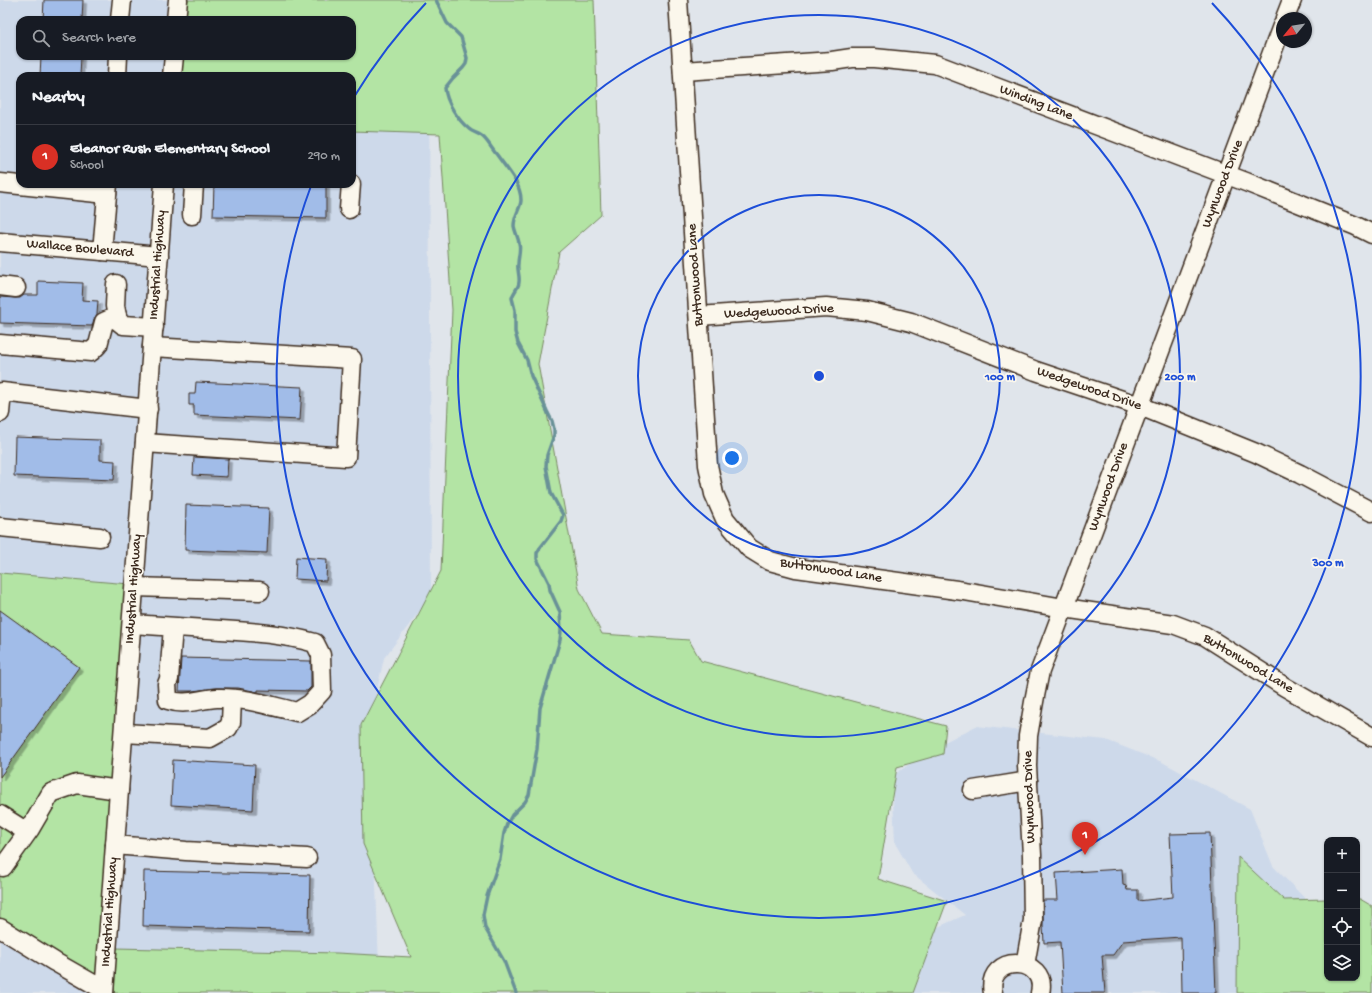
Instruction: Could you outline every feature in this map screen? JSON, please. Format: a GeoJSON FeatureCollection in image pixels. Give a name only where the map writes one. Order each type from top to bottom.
{"type":"FeatureCollection","features":[{"type":"Feature","properties":{"kind":"street"},"geometry":{"type":"LineString","coordinates":[[120,16],[122,0]]}},
{"type":"Feature","properties":{"kind":"street"},"geometry":{"type":"LineString","coordinates":[[176,16],[178,0]]}},
{"type":"Feature","properties":{"kind":"street","name":"Buttonwood Lane"},"geometry":{"type":"LineString","coordinates":[[678,0],[708,465],[714,494],[725,519],[749,548],[770,561],[796,568],[964,591],[1173,624],[1205,636],[1285,687],[1372,737]]}},
{"type":"Feature","properties":{"kind":"street"},"geometry":{"type":"LineString","coordinates":[[1287,12],[1292,0]]}},
{"type":"Feature","properties":{"kind":"street","name":"Wynwood Drive"},"geometry":{"type":"LineString","coordinates":[[1025,965],[1033,920],[1032,855],[1027,766],[1028,736],[1040,671],[1276,42]]}},
{"type":"Feature","properties":{"kind":"street","name":"Winding Lane"},"geometry":{"type":"LineString","coordinates":[[683,71],[832,61],[852,58],[874,58],[935,64],[1226,175],[1356,226],[1372,234]]}},
{"type":"Feature","properties":{"kind":"street"},"geometry":{"type":"LineString","coordinates":[[117,72],[118,60]]}},
{"type":"Feature","properties":{"kind":"street"},"geometry":{"type":"LineString","coordinates":[[172,72],[174,60]]}},
{"type":"Feature","properties":{"kind":"street"},"geometry":{"type":"LineString","coordinates":[[0,183],[16,184]]}},
{"type":"Feature","properties":{"kind":"street"},"geometry":{"type":"LineString","coordinates":[[89,188],[107,189],[102,251]]}},
{"type":"Feature","properties":{"kind":"street","name":"Industrial Highway"},"geometry":{"type":"LineString","coordinates":[[104,992],[164,188]]}},
{"type":"Feature","properties":{"kind":"street"},"geometry":{"type":"LineString","coordinates":[[192,215],[194,188]]}},
{"type":"Feature","properties":{"kind":"street"},"geometry":{"type":"LineString","coordinates":[[349,209],[351,188]]}},
{"type":"Feature","properties":{"kind":"street","name":"Wallace Boulevard"},"geometry":{"type":"LineString","coordinates":[[0,242],[159,256]]}},
{"type":"Feature","properties":{"kind":"street"},"geometry":{"type":"LineString","coordinates":[[116,284],[115,306],[118,321],[123,325],[154,327]]}},
{"type":"Feature","properties":{"kind":"street","name":"Wedgewood Drive"},"geometry":{"type":"LineString","coordinates":[[698,316],[826,307],[866,312],[911,322],[1036,370],[1140,406],[1256,453],[1300,474],[1372,512]]}},
{"type":"Feature","properties":{"kind":"street"},"geometry":{"type":"LineString","coordinates":[[0,344],[91,352],[98,345],[104,322],[117,316]]}},
{"type":"Feature","properties":{"kind":"street"},"geometry":{"type":"LineString","coordinates":[[145,443],[346,457],[352,359],[152,347]]}},
{"type":"Feature","properties":{"kind":"street"},"geometry":{"type":"LineString","coordinates":[[0,413],[2,392],[148,408]]}},
{"type":"Feature","properties":{"kind":"street"},"geometry":{"type":"LineString","coordinates":[[0,527],[100,537]]}},
{"type":"Feature","properties":{"kind":"street"},"geometry":{"type":"LineString","coordinates":[[134,587],[260,591]]}},
{"type":"Feature","properties":{"kind":"street"},"geometry":{"type":"LineString","coordinates":[[132,624],[263,632],[298,638],[315,644],[321,655],[322,691],[310,704],[297,712],[251,701],[232,699],[217,698],[188,703],[168,700],[167,684],[169,679],[174,627]]}},
{"type":"Feature","properties":{"kind":"street"},"geometry":{"type":"LineString","coordinates":[[124,733],[210,738],[228,728],[231,722],[232,699]]}},
{"type":"Feature","properties":{"kind":"street"},"geometry":{"type":"LineString","coordinates":[[973,790],[1028,781]]}},
{"type":"Feature","properties":{"kind":"street"},"geometry":{"type":"LineString","coordinates":[[0,865],[3,867],[51,793],[77,784],[119,790]]}},
{"type":"Feature","properties":{"kind":"street"},"geometry":{"type":"LineString","coordinates":[[0,815],[27,832]]}},
{"type":"Feature","properties":{"kind":"street"},"geometry":{"type":"LineString","coordinates":[[115,846],[307,858]]}},
{"type":"Feature","properties":{"kind":"street"},"geometry":{"type":"LineString","coordinates":[[0,928],[104,992]]}},
{"type":"Feature","properties":{"kind":"street"},"geometry":{"type":"LineString","coordinates":[[993,993],[993,980],[997,973],[1009,964],[1017,963],[1032,969],[1037,975],[1040,982],[1040,993]]}},
{"type":"Feature","properties":{"kind":"shaded area"},"geometry":{"type":"Polygon","coordinates":[[[0,0],[407,0],[429,47],[431,596],[384,658],[370,721],[380,993],[0,993],[0,0]]]}},
{"type":"Feature","properties":{"kind":"shaded area"},"geometry":{"type":"Polygon","coordinates":[[[976,726],[1106,740],[1162,762],[1250,809],[1273,866],[1324,918],[1324,981],[1360,981],[1372,993],[771,993],[792,979],[920,980],[918,966],[929,931],[965,915],[912,873],[895,843],[892,776],[935,747],[976,726]]]}},
{"type":"Feature","properties":{"kind":"green space"},"geometry":{"type":"Polygon","coordinates":[[[182,0],[594,0],[601,215],[559,252],[538,364],[579,589],[602,634],[689,640],[701,661],[946,726],[943,754],[897,767],[878,879],[947,901],[913,993],[103,993],[0,930],[0,573],[141,585],[115,948],[337,953],[411,957],[363,844],[361,725],[441,571],[452,310],[440,134],[356,131],[356,72],[176,72],[178,60],[356,60],[356,16],[181,16],[182,0]]]}},
{"type":"Feature","properties":{"kind":"green space"},"geometry":{"type":"Polygon","coordinates":[[[1238,857],[1284,900],[1324,899],[1324,981],[1360,981],[1360,899],[1372,906],[1372,993],[1237,993],[1238,857]]]}},
{"type":"Feature","properties":{"kind":"building"},"geometry":{"type":"Polygon","coordinates":[[[44,0],[83,0],[82,16],[43,16],[44,0]]]}},
{"type":"Feature","properties":{"kind":"building"},"geometry":{"type":"Polygon","coordinates":[[[41,60],[81,60],[80,72],[40,72],[41,60]]]}},
{"type":"Feature","properties":{"kind":"building"},"geometry":{"type":"Polygon","coordinates":[[[214,188],[326,188],[326,218],[213,216],[214,188]]]}},
{"type":"Feature","properties":{"kind":"building"},"geometry":{"type":"Polygon","coordinates":[[[38,281],[83,283],[82,300],[98,301],[97,314],[92,326],[0,323],[0,297],[20,298],[24,295],[38,295],[38,281]]]}},
{"type":"Feature","properties":{"kind":"building"},"geometry":{"type":"Polygon","coordinates":[[[196,382],[302,387],[300,420],[194,415],[194,405],[189,405],[189,394],[195,394],[196,382]]]}},
{"type":"Feature","properties":{"kind":"building"},"geometry":{"type":"Polygon","coordinates":[[[15,437],[100,440],[100,460],[115,461],[114,480],[14,476],[15,437]]]}},
{"type":"Feature","properties":{"kind":"building"},"geometry":{"type":"Polygon","coordinates":[[[194,457],[228,459],[227,477],[193,475],[194,457]]]}},
{"type":"Feature","properties":{"kind":"building"},"geometry":{"type":"Polygon","coordinates":[[[186,505],[269,508],[267,553],[185,550],[186,505]]]}},
{"type":"Feature","properties":{"kind":"building"},"geometry":{"type":"Polygon","coordinates":[[[296,557],[327,559],[326,581],[295,579],[296,557]]]}},
{"type":"Feature","properties":{"kind":"building"},"geometry":{"type":"Polygon","coordinates":[[[0,610],[79,667],[0,777],[0,610]]]}},
{"type":"Feature","properties":{"kind":"building"},"geometry":{"type":"Polygon","coordinates":[[[181,658],[311,661],[311,687],[307,691],[258,690],[258,692],[238,688],[217,688],[179,691],[181,658]]]}},
{"type":"Feature","properties":{"kind":"building"},"geometry":{"type":"Polygon","coordinates":[[[173,760],[255,765],[253,810],[171,805],[173,760]]]}},
{"type":"Feature","properties":{"kind":"building"},"geometry":{"type":"Polygon","coordinates":[[[1210,833],[1216,993],[1182,993],[1181,937],[1123,941],[1113,955],[1102,955],[1105,993],[1063,993],[1060,942],[1044,943],[1043,900],[1058,900],[1056,873],[1122,869],[1123,885],[1126,886],[1127,890],[1138,890],[1138,901],[1173,897],[1170,834],[1210,833]]]}},
{"type":"Feature","properties":{"kind":"building"},"geometry":{"type":"Polygon","coordinates":[[[144,871],[310,875],[309,931],[143,926],[144,871]]]}},
{"type":"Feature","properties":{"kind":"waterway"},"geometry":{"type":"LineString","coordinates":[[436,0],[447,23],[461,37],[467,58],[466,64],[445,88],[448,99],[453,110],[465,125],[482,136],[487,142],[519,188],[521,203],[515,218],[514,226],[520,248],[518,266],[519,284],[512,298],[515,310],[515,332],[518,343],[527,360],[531,376],[552,421],[554,435],[547,455],[546,466],[551,493],[563,515],[561,521],[537,553],[537,559],[549,583],[550,590],[560,612],[560,640],[540,708],[537,749],[529,795],[525,802],[512,815],[507,824],[500,859],[487,896],[483,915],[485,928],[504,961],[516,993]]}},
{"type":"Feature","properties":{"kind":"place","name":"Eleanor Rush Elementary School"},"geometry":{"type":"Point","coordinates":[1085,855]}}]}
